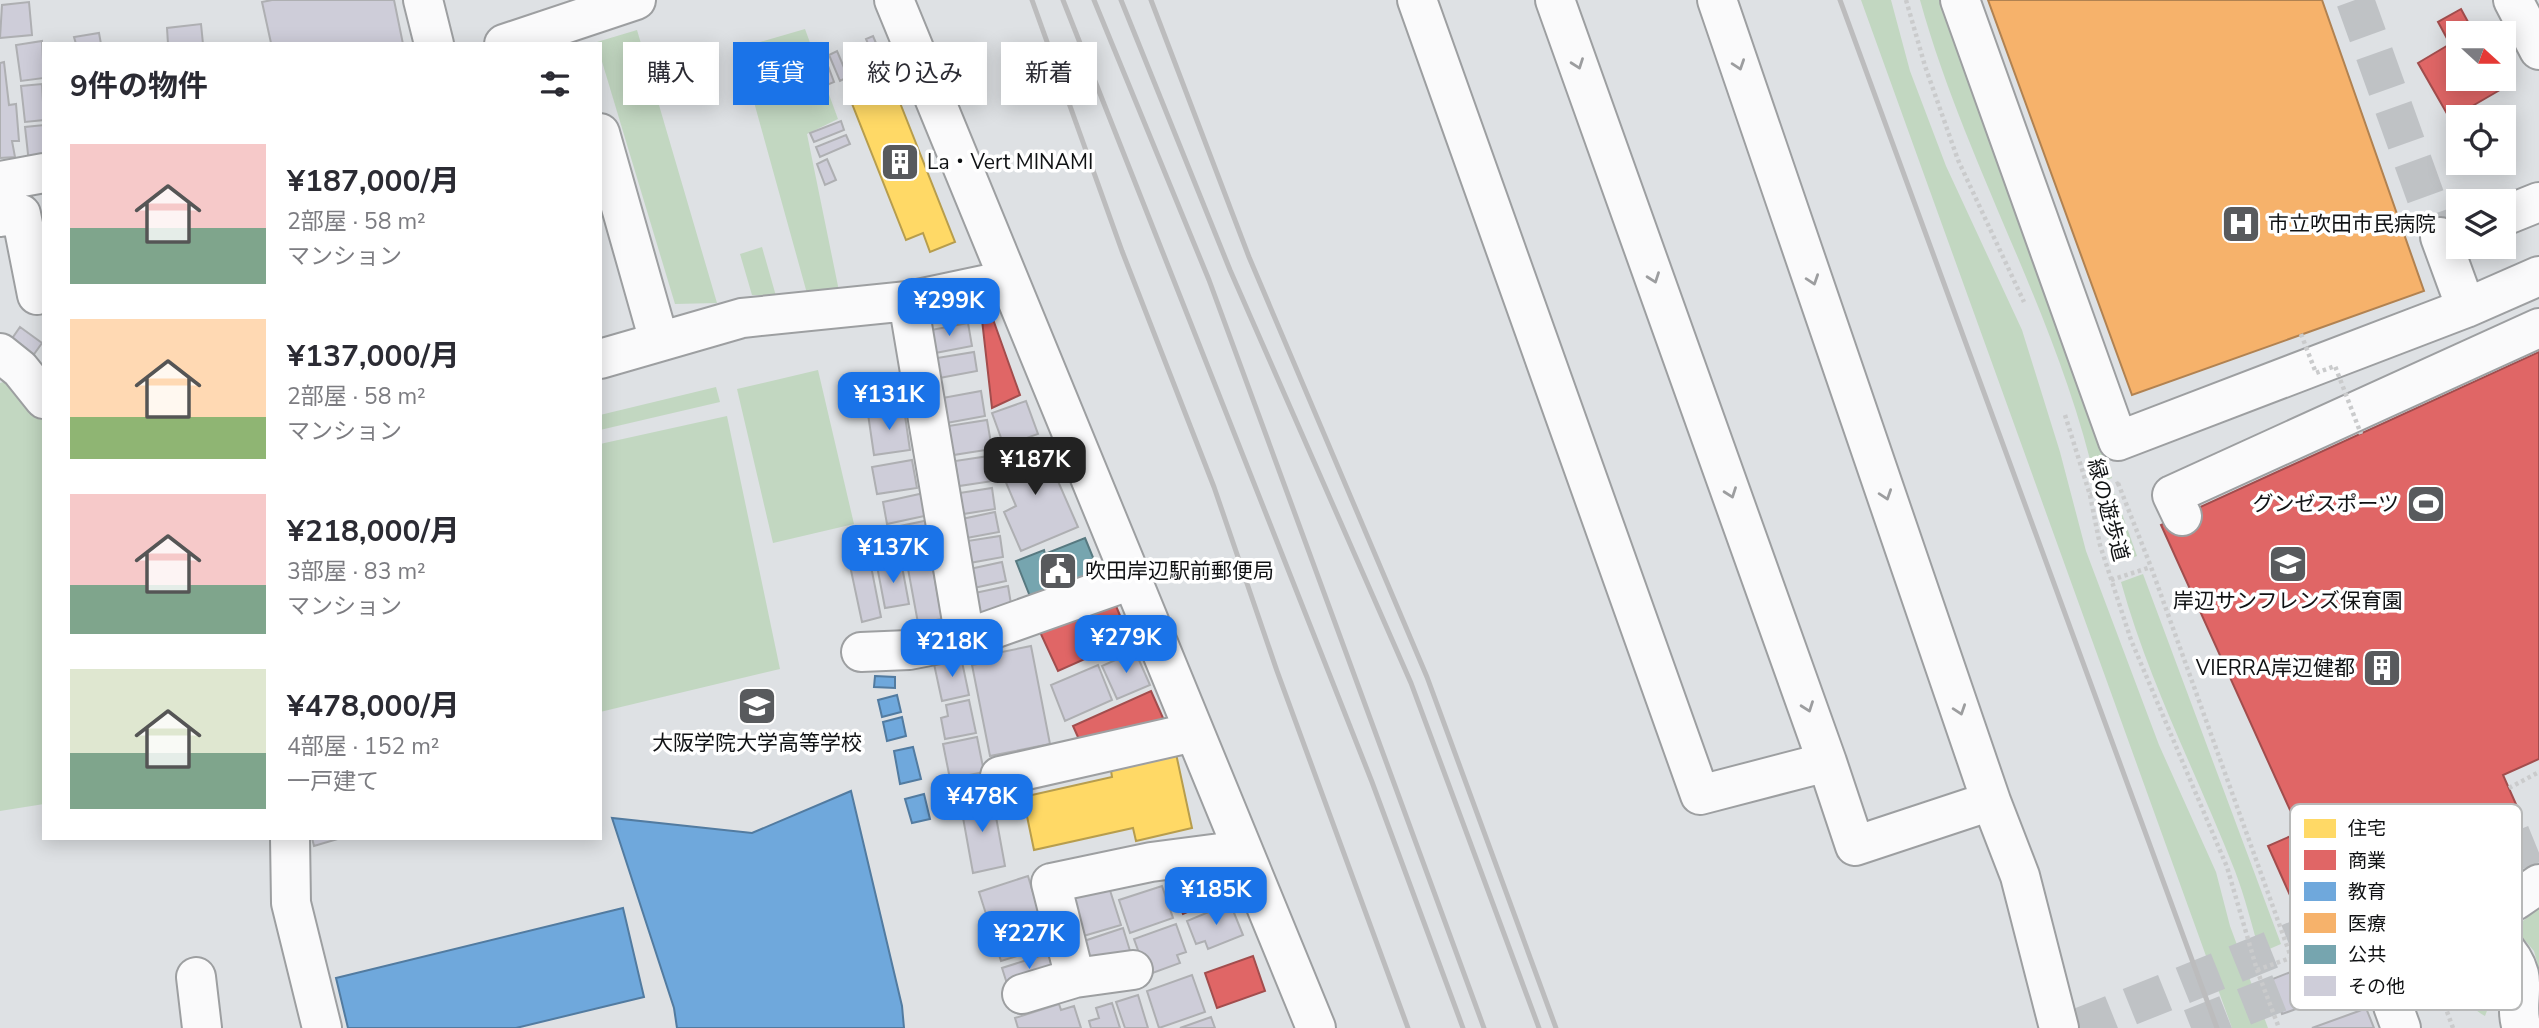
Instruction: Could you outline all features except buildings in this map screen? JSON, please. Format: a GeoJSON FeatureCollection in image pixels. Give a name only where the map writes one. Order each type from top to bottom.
{"type":"FeatureCollection","features":[{"type":"Feature","properties":{"kind":"street"},"geometry":{"type":"LineString","coordinates":[[423,0],[434,42]]}},
{"type":"Feature","properties":{"kind":"street"},"geometry":{"type":"LineString","coordinates":[[510,42],[636,0]]}},
{"type":"Feature","properties":{"kind":"street"},"geometry":{"type":"LineString","coordinates":[[894,0],[1316,1028]]}},
{"type":"Feature","properties":{"kind":"street"},"geometry":{"type":"LineString","coordinates":[[1417,0],[1700,796],[1827,762]]}},
{"type":"Feature","properties":{"kind":"street"},"geometry":{"type":"LineString","coordinates":[[1555,0],[1855,846],[1991,801]]}},
{"type":"Feature","properties":{"kind":"street"},"geometry":{"type":"LineString","coordinates":[[1717,0],[1991,801],[2020,877],[2059,1028]]}},
{"type":"Feature","properties":{"kind":"street"},"geometry":{"type":"LineString","coordinates":[[1960,0],[2118,440],[2466,308],[2539,275]]}},
{"type":"Feature","properties":{"kind":"street"},"geometry":{"type":"LineString","coordinates":[[2513,0],[2539,50]]}},
{"type":"Feature","properties":{"kind":"street"},"geometry":{"type":"LineString","coordinates":[[602,140],[659,341]]}},
{"type":"Feature","properties":{"kind":"street"},"geometry":{"type":"LineString","coordinates":[[0,181],[42,173]]}},
{"type":"Feature","properties":{"kind":"street"},"geometry":{"type":"LineString","coordinates":[[2516,211],[2539,202]]}},
{"type":"Feature","properties":{"kind":"street"},"geometry":{"type":"LineString","coordinates":[[0,217],[21,214],[37,295]]}},
{"type":"Feature","properties":{"kind":"street"},"geometry":{"type":"LineString","coordinates":[[2453,259],[2466,308]]}},
{"type":"Feature","properties":{"kind":"street"},"geometry":{"type":"LineString","coordinates":[[602,358],[742,318],[908,301],[1007,280]]}},
{"type":"Feature","properties":{"kind":"street"},"geometry":{"type":"LineString","coordinates":[[908,301],[965,639]]}},
{"type":"Feature","properties":{"kind":"street"},"geometry":{"type":"LineString","coordinates":[[2182,516],[2172,495],[2539,328]]}},
{"type":"Feature","properties":{"kind":"street"},"geometry":{"type":"LineString","coordinates":[[0,353],[20,369],[42,396]]}},
{"type":"Feature","properties":{"kind":"street"},"geometry":{"type":"LineString","coordinates":[[861,652],[909,650],[965,639],[1131,580]]}},
{"type":"Feature","properties":{"kind":"street"},"geometry":{"type":"LineString","coordinates":[[1000,776],[1194,732]]}},
{"type":"Feature","properties":{"kind":"street"},"geometry":{"type":"LineString","coordinates":[[290,840],[291,903],[322,1028]]}},
{"type":"Feature","properties":{"kind":"street"},"geometry":{"type":"LineString","coordinates":[[1075,978],[1051,883],[1151,862],[1243,850]]}},
{"type":"Feature","properties":{"kind":"street"},"geometry":{"type":"LineString","coordinates":[[2522,897],[2539,884]]}},
{"type":"Feature","properties":{"kind":"street"},"geometry":{"type":"LineString","coordinates":[[1022,994],[1075,978],[1133,970]]}},
{"type":"Feature","properties":{"kind":"street"},"geometry":{"type":"LineString","coordinates":[[196,977],[202,1028]]}},
{"type":"Feature","properties":{"kind":"street"},"geometry":{"type":"LineString","coordinates":[[2394,1010],[2400,1028]]}},
{"type":"Feature","properties":{"kind":"street"},"geometry":{"type":"LineString","coordinates":[[2518,1010],[2522,1028]]}},
{"type":"Feature","properties":{"kind":"path"},"geometry":{"type":"LineString","coordinates":[[1906,0],[1924,66],[1958,160],[2029,312]]}},
{"type":"Feature","properties":{"kind":"path"},"geometry":{"type":"LineString","coordinates":[[2301,334],[2316,373],[2335,366],[2361,434]]}},
{"type":"Feature","properties":{"kind":"path","name":"緑の遊歩道"},"geometry":{"type":"LineString","coordinates":[[2063,410],[2090,495],[2111,580],[2165,725],[2227,867],[2257,970],[2279,1028]]}},
{"type":"Feature","properties":{"kind":"path"},"geometry":{"type":"LineString","coordinates":[[2118,483],[2151,567],[2290,954]]}},
{"type":"Feature","properties":{"kind":"path"},"geometry":{"type":"LineString","coordinates":[[2111,580],[2151,567]]}},
{"type":"Feature","properties":{"kind":"path"},"geometry":{"type":"LineString","coordinates":[[2509,788],[2539,772]]}},
{"type":"Feature","properties":{"kind":"path"},"geometry":{"type":"LineString","coordinates":[[2257,970],[2290,957]]}},
{"type":"Feature","properties":{"kind":"path"},"geometry":{"type":"LineString","coordinates":[[2269,1000],[2276,997]]}},
{"type":"Feature","properties":{"kind":"path"},"geometry":{"type":"LineString","coordinates":[[2445,1010],[2452,1028]]}},
{"type":"Feature","properties":{"kind":"green space"},"geometry":{"type":"Polygon","coordinates":[[[1861,0],[1891,0],[1910,71],[1946,166],[2022,330],[2060,452],[2086,551],[2159,745],[2216,872],[2230,926],[2268,1028],[2232,1028],[1861,0]]]}},
{"type":"Feature","properties":{"kind":"green space"},"geometry":{"type":"Polygon","coordinates":[[[1920,0],[1944,0],[2112,478],[2096,484],[2059,361],[1962,122],[1939,62],[1920,0]]]}},
{"type":"Feature","properties":{"kind":"green space"},"geometry":{"type":"Polygon","coordinates":[[[805,29],[810,42],[760,42],[805,29]]]}},
{"type":"Feature","properties":{"kind":"green space"},"geometry":{"type":"Polygon","coordinates":[[[637,30],[641,42],[623,42],[623,105],[659,105],[717,303],[675,304],[602,62],[602,42],[597,42],[637,30]]]}},
{"type":"Feature","properties":{"kind":"green space"},"geometry":{"type":"Polygon","coordinates":[[[829,94],[838,119],[807,134],[839,291],[808,297],[755,105],[829,105],[829,94]]]}},
{"type":"Feature","properties":{"kind":"green space"},"geometry":{"type":"Polygon","coordinates":[[[762,247],[776,296],[752,295],[740,254],[762,247]]]}},
{"type":"Feature","properties":{"kind":"green space"},"geometry":{"type":"Polygon","coordinates":[[[818,370],[854,524],[773,543],[737,389],[818,370]]]}},
{"type":"Feature","properties":{"kind":"green space"},"geometry":{"type":"Polygon","coordinates":[[[10,380],[42,418],[42,804],[0,811],[0,383],[10,380]]]}},
{"type":"Feature","properties":{"kind":"green space"},"geometry":{"type":"Polygon","coordinates":[[[716,387],[720,402],[602,430],[602,415],[716,387]]]}},
{"type":"Feature","properties":{"kind":"green space"},"geometry":{"type":"Polygon","coordinates":[[[727,416],[780,669],[602,712],[602,444],[727,416]]]}},
{"type":"Feature","properties":{"kind":"green space"},"geometry":{"type":"Polygon","coordinates":[[[2115,494],[2137,556],[2123,561],[2113,558],[2098,502],[2099,497],[2115,494]]]}},
{"type":"Feature","properties":{"kind":"green space"},"geometry":{"type":"Polygon","coordinates":[[[2143,574],[2281,944],[2260,953],[2235,871],[2159,692],[2132,619],[2121,582],[2143,574]]]}},
{"type":"Feature","properties":{"kind":"green space"},"geometry":{"type":"Polygon","coordinates":[[[2539,908],[2539,969],[2534,951],[2522,937],[2522,922],[2539,908]]]}},
{"type":"Feature","properties":{"kind":"green space"},"geometry":{"type":"Polygon","coordinates":[[[2477,1010],[2487,1010],[2485,1016],[2477,1010]]]}},
{"type":"Feature","properties":{"kind":"tunnel"},"geometry":{"type":"LineString","coordinates":[[2355,0],[2440,237]]}},
{"type":"Feature","properties":{"kind":"tunnel"},"geometry":{"type":"LineString","coordinates":[[2522,849],[2539,842]]}},
{"type":"Feature","properties":{"kind":"tunnel"},"geometry":{"type":"LineString","coordinates":[[2077,1028],[2290,942]]}},
{"type":"Feature","properties":{"kind":"tunnel"},"geometry":{"type":"LineString","coordinates":[[2191,1028],[2290,989]]}},
{"type":"Feature","properties":{"kind":"railway"},"geometry":{"type":"LineString","coordinates":[[1032,0],[1122,251],[1214,487],[1277,671],[1408,1028]]}},
{"type":"Feature","properties":{"kind":"railway"},"geometry":{"type":"LineString","coordinates":[[1063,0],[1372,782],[1463,1028]]}},
{"type":"Feature","properties":{"kind":"railway"},"geometry":{"type":"LineString","coordinates":[[1094,0],[1209,280],[1484,1028]]}},
{"type":"Feature","properties":{"kind":"railway"},"geometry":{"type":"LineString","coordinates":[[1121,0],[1230,270],[1411,683],[1539,1028]]}},
{"type":"Feature","properties":{"kind":"railway"},"geometry":{"type":"LineString","coordinates":[[1151,0],[1249,257],[1427,677],[1556,1028]]}},
{"type":"Feature","properties":{"kind":"railway"},"geometry":{"type":"LineString","coordinates":[[1840,0],[2217,1028]]}},
{"type":"Feature","properties":{"kind":"place","name":"La・Vert MINAMI"},"geometry":{"type":"Point","coordinates":[900,162]}},
{"type":"Feature","properties":{"kind":"place","name":"市立吹田市民病院"},"geometry":{"type":"Point","coordinates":[2241,224]}},
{"type":"Feature","properties":{"kind":"place","name":"グンゼスポーツ"},"geometry":{"type":"Point","coordinates":[2426,504]}},
{"type":"Feature","properties":{"kind":"place","name":"岸辺サンフレンズ保育園"},"geometry":{"type":"Point","coordinates":[2288,564]}},
{"type":"Feature","properties":{"kind":"place","name":"吹田岸辺駅前郵便局"},"geometry":{"type":"Point","coordinates":[1058,571]}},
{"type":"Feature","properties":{"kind":"place","name":"VIERRA岸辺健都"},"geometry":{"type":"Point","coordinates":[2382,668]}},
{"type":"Feature","properties":{"kind":"place","name":"大阪学院大学高等学校"},"geometry":{"type":"Point","coordinates":[757,706]}}]}
